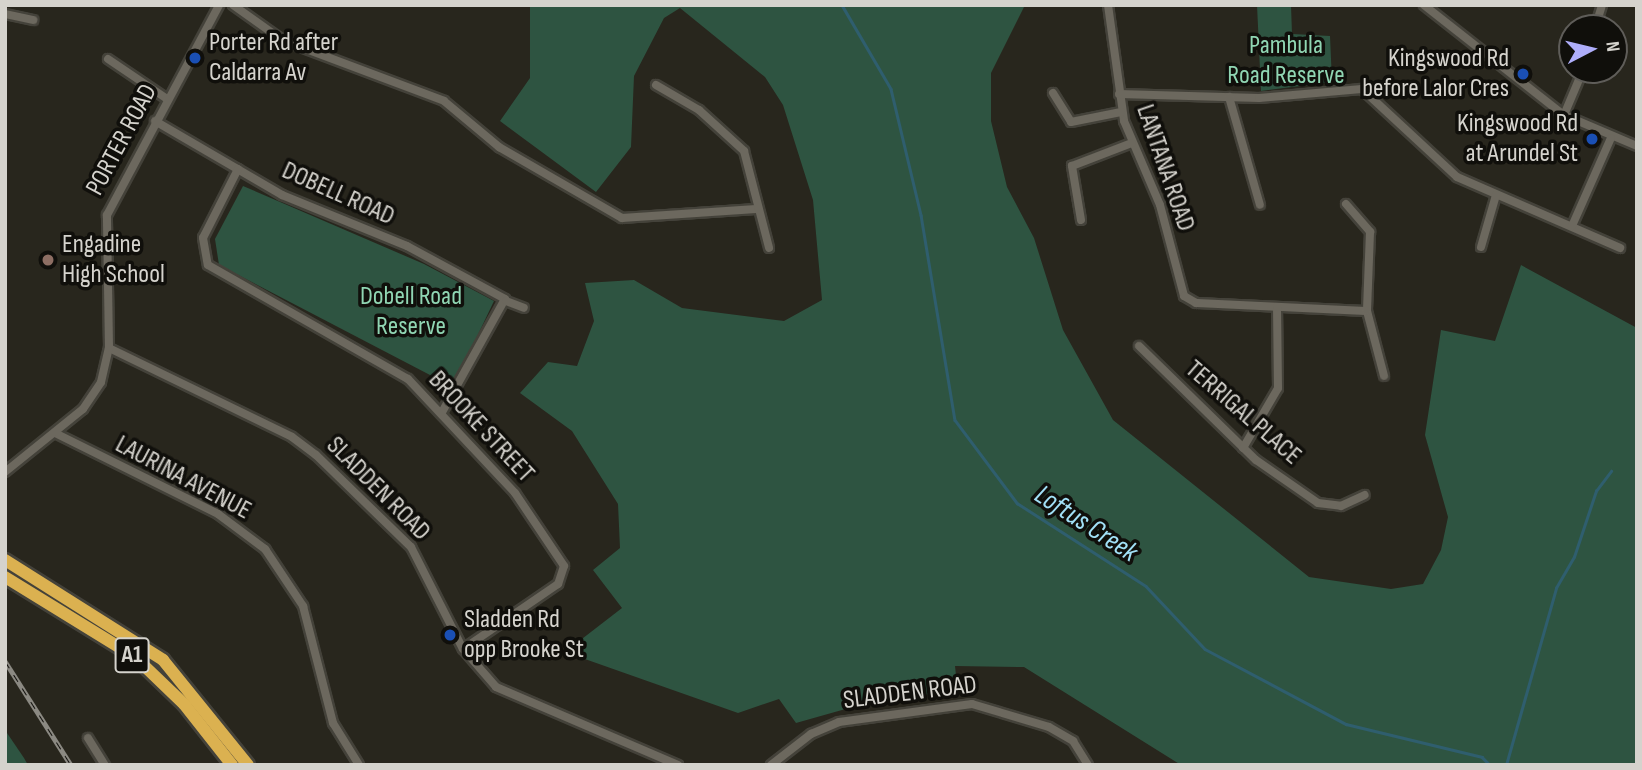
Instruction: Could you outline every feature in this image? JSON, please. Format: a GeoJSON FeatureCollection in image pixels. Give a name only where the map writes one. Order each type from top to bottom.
{"type":"FeatureCollection","features":[{"type":"Feature","properties":{"kind":"highway","name":"A1"},"geometry":{"type":"LineString","coordinates":[[5,560],[163,660],[248,765]]}},
{"type":"Feature","properties":{"kind":"highway","name":"A1"},"geometry":{"type":"LineString","coordinates":[[5,577],[135,657],[184,704],[232,765]]}},
{"type":"Feature","properties":{"kind":"street","name":"PORTER ROAD"},"geometry":{"type":"LineString","coordinates":[[5,472],[55,433],[93,397],[109,348],[104,225],[167,99],[219,5]]}},
{"type":"Feature","properties":{"kind":"street"},"geometry":{"type":"LineString","coordinates":[[233,5],[282,40],[444,101],[499,147],[622,218],[757,209]]}},
{"type":"Feature","properties":{"kind":"street","name":"LANTANA ROAD"},"geometry":{"type":"LineString","coordinates":[[1108,5],[1121,112],[1160,205],[1187,300],[1277,307]]}},
{"type":"Feature","properties":{"kind":"street"},"geometry":{"type":"LineString","coordinates":[[1424,5],[1564,115],[1611,138],[1637,146]]}},
{"type":"Feature","properties":{"kind":"street"},"geometry":{"type":"LineString","coordinates":[[5,15],[33,20]]}},
{"type":"Feature","properties":{"kind":"street"},"geometry":{"type":"LineString","coordinates":[[108,59],[167,99]]}},
{"type":"Feature","properties":{"kind":"street"},"geometry":{"type":"LineString","coordinates":[[1564,115],[1577,84]]}},
{"type":"Feature","properties":{"kind":"street"},"geometry":{"type":"LineString","coordinates":[[656,85],[736,139],[744,151],[769,248]]}},
{"type":"Feature","properties":{"kind":"street"},"geometry":{"type":"LineString","coordinates":[[1119,93],[1230,97],[1362,89],[1457,177],[1620,248]]}},
{"type":"Feature","properties":{"kind":"street"},"geometry":{"type":"LineString","coordinates":[[1053,93],[1072,122],[1121,112]]}},
{"type":"Feature","properties":{"kind":"street"},"geometry":{"type":"LineString","coordinates":[[1230,97],[1260,205]]}},
{"type":"Feature","properties":{"kind":"street","name":"DOBELL ROAD"},"geometry":{"type":"LineString","coordinates":[[156,121],[282,195],[428,256],[506,301],[524,308]]}},
{"type":"Feature","properties":{"kind":"street"},"geometry":{"type":"LineString","coordinates":[[1572,226],[1611,138]]}},
{"type":"Feature","properties":{"kind":"street"},"geometry":{"type":"LineString","coordinates":[[1081,220],[1072,166],[1132,143]]}},
{"type":"Feature","properties":{"kind":"street","name":"BROOKE STREET"},"geometry":{"type":"LineString","coordinates":[[238,169],[203,238],[208,265],[408,379],[442,412],[479,461],[515,493],[564,566],[558,584],[463,649]]}},
{"type":"Feature","properties":{"kind":"street"},"geometry":{"type":"LineString","coordinates":[[1481,247],[1496,195]]}},
{"type":"Feature","properties":{"kind":"street"},"geometry":{"type":"LineString","coordinates":[[1346,204],[1370,232],[1367,311],[1384,376]]}},
{"type":"Feature","properties":{"kind":"street"},"geometry":{"type":"LineString","coordinates":[[442,412],[506,301]]}},
{"type":"Feature","properties":{"kind":"street"},"geometry":{"type":"LineString","coordinates":[[1243,448],[1278,388],[1277,307],[1367,311]]}},
{"type":"Feature","properties":{"kind":"street","name":"TERRIGAL PLACE"},"geometry":{"type":"LineString","coordinates":[[1139,346],[1243,448],[1318,503],[1341,506],[1365,495]]}},
{"type":"Feature","properties":{"kind":"street","name":"SLADDEN ROAD"},"geometry":{"type":"LineString","coordinates":[[109,348],[292,437],[316,455],[411,547],[463,649],[512,697],[678,765]]}},
{"type":"Feature","properties":{"kind":"street","name":"LAURINA AVENUE"},"geometry":{"type":"LineString","coordinates":[[55,433],[218,514],[265,549],[303,606],[333,723],[359,765]]}},
{"type":"Feature","properties":{"kind":"street","name":"SLADDEN ROAD"},"geometry":{"type":"LineString","coordinates":[[771,765],[811,734],[839,722],[984,704],[1063,734],[1088,765]]}},
{"type":"Feature","properties":{"kind":"street"},"geometry":{"type":"LineString","coordinates":[[88,738],[105,765]]}},
{"type":"Feature","properties":{"kind":"green space"},"geometry":{"type":"Polygon","coordinates":[[[530,5],[1025,5],[991,73],[991,121],[1007,187],[1034,238],[1063,330],[1113,420],[1309,577],[1391,589],[1423,584],[1441,550],[1448,517],[1425,435],[1441,330],[1495,341],[1521,265],[1637,328],[1637,765],[1181,765],[1024,667],[955,666],[958,694],[895,695],[796,723],[779,699],[738,713],[565,652],[622,608],[593,570],[620,548],[618,504],[572,431],[520,393],[548,362],[577,366],[594,321],[585,283],[634,280],[682,308],[784,321],[822,300],[813,200],[783,105],[765,77],[680,8],[664,18],[634,76],[631,147],[596,192],[500,121],[530,78],[530,5]]]}},
{"type":"Feature","properties":{"kind":"green space","name":"Pambula Road Reserve"},"geometry":{"type":"Polygon","coordinates":[[[1257,5],[1291,5],[1292,34],[1330,36],[1332,82],[1261,91],[1257,5]]]}},
{"type":"Feature","properties":{"kind":"green space","name":"Dobell Road Reserve"},"geometry":{"type":"Polygon","coordinates":[[[243,186],[424,264],[494,301],[453,387],[219,265],[215,239],[243,186]]]}},
{"type":"Feature","properties":{"kind":"green space"},"geometry":{"type":"Polygon","coordinates":[[[5,730],[24,758],[28,765],[5,765],[5,730]]]}},
{"type":"Feature","properties":{"kind":"waterway","name":"Loftus Creek"},"geometry":{"type":"LineString","coordinates":[[842,5],[891,89],[921,215],[955,420],[1017,503],[1146,586],[1205,649],[1346,724],[1482,757],[1490,765]]}},
{"type":"Feature","properties":{"kind":"waterway"},"geometry":{"type":"LineString","coordinates":[[1506,765],[1556,588],[1574,557],[1596,491],[1611,471]]}},
{"type":"Feature","properties":{"kind":"railway"},"geometry":{"type":"LineString","coordinates":[[5,661],[71,765]]}},
{"type":"Feature","properties":{"kind":"place","name":"Porter Rd after Caldarra Av"},"geometry":{"type":"Point","coordinates":[195,58]}},
{"type":"Feature","properties":{"kind":"place","name":"Kingswood Rd before Lalor Cres"},"geometry":{"type":"Point","coordinates":[1523,74]}},
{"type":"Feature","properties":{"kind":"place","name":"Kingswood Rd at Arundel St"},"geometry":{"type":"Point","coordinates":[1592,139]}},
{"type":"Feature","properties":{"kind":"place","name":"Engadine High School"},"geometry":{"type":"Point","coordinates":[48,260]}},
{"type":"Feature","properties":{"kind":"place","name":"Sladden Rd opp Brooke St"},"geometry":{"type":"Point","coordinates":[450,635]}}]}
